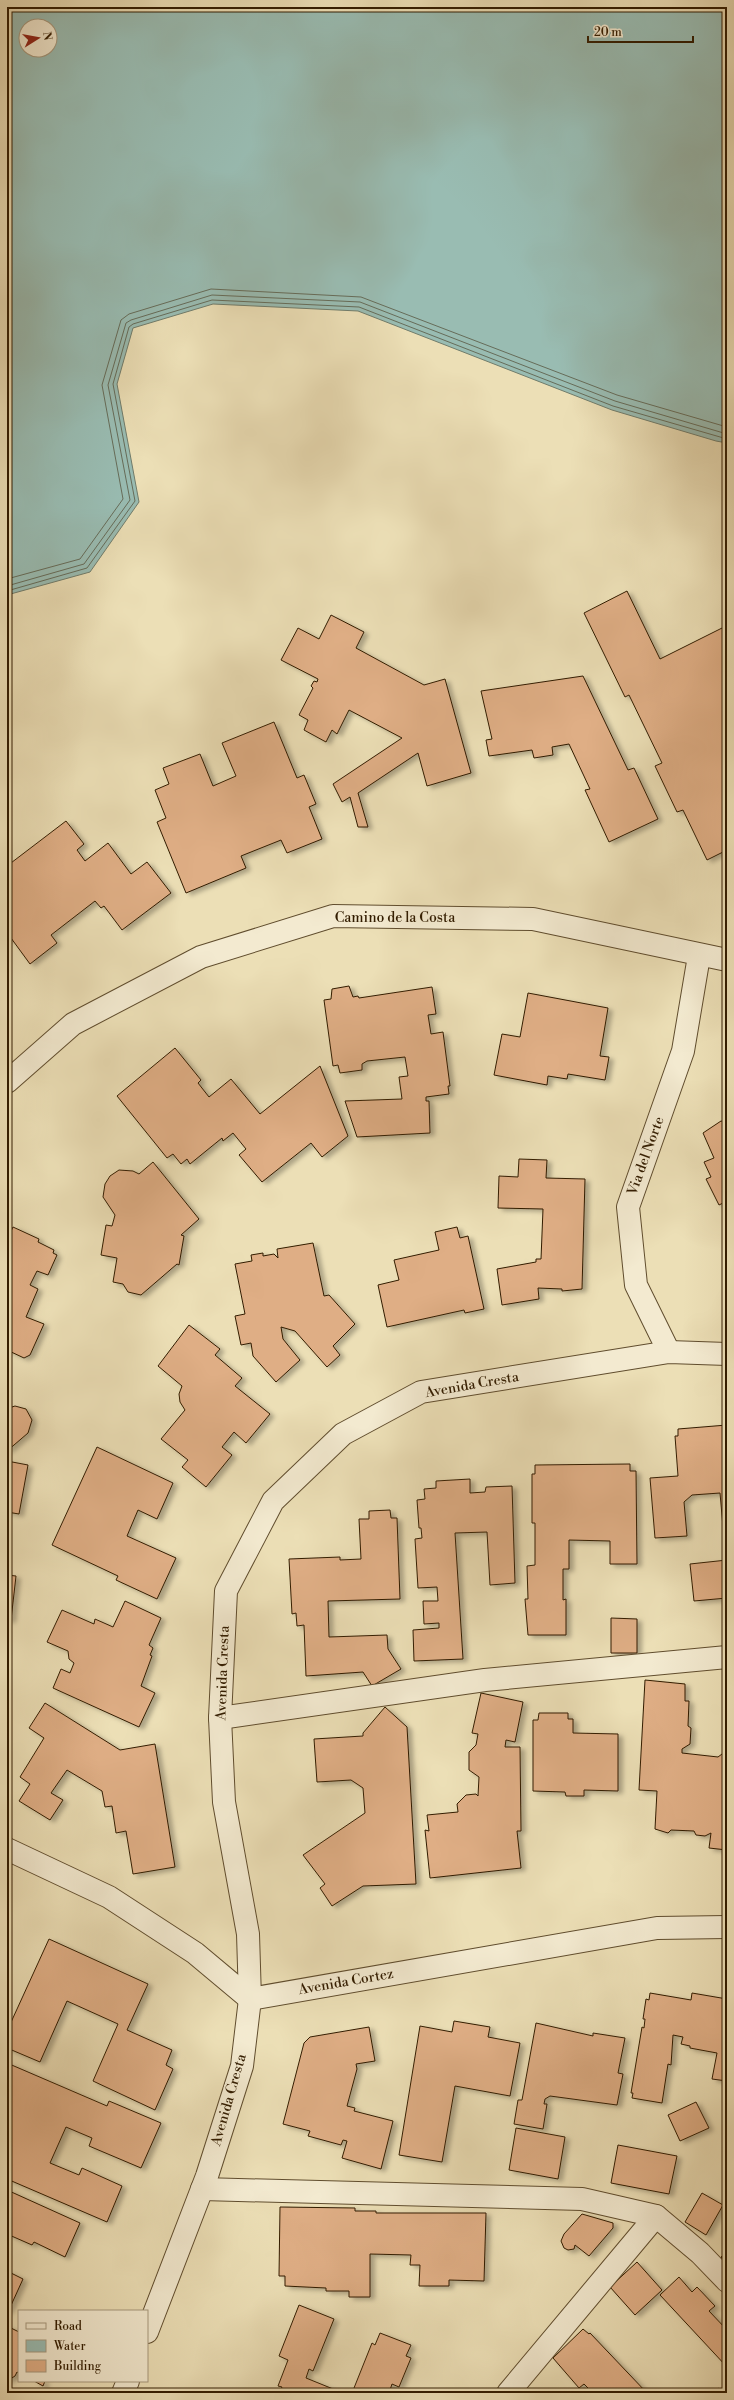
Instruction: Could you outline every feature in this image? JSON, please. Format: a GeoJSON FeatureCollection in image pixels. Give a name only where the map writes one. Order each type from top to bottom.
{"type":"FeatureCollection","features":[{"type":"Feature","properties":{"kind":"street","name":"Camino de la Costa"},"geometry":{"type":"LineString","coordinates":[[7,1082],[73,1024],[201,957],[333,916],[533,919],[699,956],[727,960]]}},
{"type":"Feature","properties":{"kind":"street","name":"Via del Norte"},"geometry":{"type":"LineString","coordinates":[[669,1352],[636,1285],[628,1207],[683,1051],[699,956]]}},
{"type":"Feature","properties":{"kind":"street","name":"Avenida Cresta"},"geometry":{"type":"LineString","coordinates":[[148,2329],[202,2189],[242,2066],[250,1999],[248,1934],[224,1802],[220,1718],[226,1591],[273,1502],[343,1434],[421,1392],[669,1352],[727,1354]]}},
{"type":"Feature","properties":{"kind":"street"},"geometry":{"type":"LineString","coordinates":[[220,1718],[485,1680],[727,1657]]}},
{"type":"Feature","properties":{"kind":"street"},"geometry":{"type":"LineString","coordinates":[[7,1849],[109,1897],[195,1953],[250,1999]]}},
{"type":"Feature","properties":{"kind":"street","name":"Avenida Cortez"},"geometry":{"type":"LineString","coordinates":[[250,1999],[657,1928],[727,1927]]}},
{"type":"Feature","properties":{"kind":"street"},"geometry":{"type":"LineString","coordinates":[[202,2189],[582,2199],[656,2216],[700,2253],[727,2282]]}},
{"type":"Feature","properties":{"kind":"street"},"geometry":{"type":"LineString","coordinates":[[508,2393],[656,2216]]}},
{"type":"Feature","properties":{"kind":"street"},"geometry":{"type":"LineString","coordinates":[[124,2393],[128,2382]]}},
{"type":"Feature","properties":{"kind":"water"},"geometry":{"type":"Polygon","coordinates":[[[7,7],[727,7],[727,443],[612,410],[358,311],[213,304],[133,328],[117,384],[139,502],[90,572],[7,595],[7,7]]]}},
{"type":"Feature","properties":{"kind":"building"},"geometry":{"type":"Polygon","coordinates":[[[627,591],[660,659],[722,628],[727,639],[727,782],[724,783],[727,789],[727,850],[707,860],[683,810],[677,812],[655,766],[662,763],[629,695],[625,697],[584,613],[627,591]]]}},
{"type":"Feature","properties":{"kind":"building"},"geometry":{"type":"Polygon","coordinates":[[[331,615],[364,632],[356,648],[424,685],[445,679],[471,773],[427,786],[418,753],[358,793],[368,827],[358,827],[350,797],[342,802],[333,784],[402,738],[349,710],[337,734],[332,730],[326,742],[304,730],[308,720],[299,715],[313,688],[311,686],[314,681],[317,682],[318,679],[281,660],[298,628],[319,639],[331,615]]]}},
{"type":"Feature","properties":{"kind":"building"},"geometry":{"type":"Polygon","coordinates":[[[583,676],[628,770],[634,768],[658,819],[609,842],[585,790],[590,789],[569,744],[552,747],[553,755],[534,758],[532,750],[489,756],[486,740],[492,739],[481,691],[583,676]]]}},
{"type":"Feature","properties":{"kind":"building"},"geometry":{"type":"Polygon","coordinates":[[[274,722],[297,778],[304,775],[316,804],[309,807],[322,839],[287,853],[281,840],[241,856],[246,868],[186,893],[157,822],[166,818],[155,790],[169,784],[163,768],[200,754],[213,786],[236,776],[222,743],[274,722]]]}},
{"type":"Feature","properties":{"kind":"building"},"geometry":{"type":"Polygon","coordinates":[[[66,821],[84,844],[77,850],[85,861],[108,843],[131,874],[147,862],[171,893],[122,930],[104,906],[101,908],[95,901],[51,935],[57,943],[30,964],[11,938],[7,940],[7,866],[66,821]]]}},
{"type":"Feature","properties":{"kind":"building"},"geometry":{"type":"Polygon","coordinates":[[[349,986],[353,997],[358,996],[359,998],[432,987],[436,1014],[428,1015],[431,1034],[443,1032],[450,1086],[448,1086],[449,1094],[426,1097],[426,1101],[429,1101],[430,1133],[357,1137],[345,1101],[402,1099],[399,1077],[408,1076],[405,1057],[367,1061],[362,1064],[362,1070],[340,1073],[338,1065],[333,1066],[324,1000],[331,999],[332,989],[349,986]]]}},
{"type":"Feature","properties":{"kind":"building"},"geometry":{"type":"Polygon","coordinates":[[[528,993],[608,1008],[600,1056],[609,1057],[605,1080],[568,1074],[567,1079],[548,1076],[547,1085],[494,1075],[502,1034],[520,1037],[528,993]]]}},
{"type":"Feature","properties":{"kind":"building"},"geometry":{"type":"Polygon","coordinates":[[[175,1048],[201,1080],[198,1083],[209,1097],[231,1079],[260,1114],[320,1066],[348,1136],[322,1157],[311,1143],[262,1182],[239,1155],[246,1149],[233,1133],[223,1141],[222,1138],[190,1164],[187,1159],[181,1164],[173,1154],[167,1158],[117,1096],[175,1048]]]}},
{"type":"Feature","properties":{"kind":"building"},"geometry":{"type":"Polygon","coordinates":[[[721,1121],[727,1122],[727,1201],[719,1205],[706,1179],[711,1177],[704,1162],[714,1158],[703,1133],[721,1121]]]}},
{"type":"Feature","properties":{"kind":"building"},"geometry":{"type":"Polygon","coordinates":[[[519,1159],[547,1160],[546,1178],[585,1179],[582,1289],[562,1291],[562,1289],[538,1288],[539,1299],[502,1305],[497,1269],[536,1262],[536,1259],[541,1259],[543,1209],[498,1208],[499,1176],[518,1177],[519,1159]]]}},
{"type":"Feature","properties":{"kind":"building"},"geometry":{"type":"Polygon","coordinates":[[[153,1162],[199,1219],[181,1235],[184,1236],[179,1265],[177,1264],[141,1295],[128,1292],[123,1284],[113,1282],[117,1258],[101,1255],[106,1225],[112,1226],[115,1215],[103,1197],[105,1184],[110,1176],[119,1170],[133,1171],[139,1174],[153,1162]]]}},
{"type":"Feature","properties":{"kind":"building"},"geometry":{"type":"Polygon","coordinates":[[[13,1227],[39,1239],[38,1242],[54,1250],[53,1253],[57,1255],[48,1275],[37,1271],[30,1285],[38,1289],[26,1317],[44,1324],[30,1355],[24,1358],[7,1350],[7,1229],[11,1231],[13,1227]]]}},
{"type":"Feature","properties":{"kind":"building"},"geometry":{"type":"Polygon","coordinates":[[[457,1227],[460,1238],[468,1236],[484,1309],[465,1313],[464,1310],[387,1327],[378,1285],[399,1280],[394,1260],[439,1250],[435,1232],[457,1227]]]}},
{"type":"Feature","properties":{"kind":"building"},"geometry":{"type":"Polygon","coordinates":[[[313,1243],[324,1296],[329,1295],[355,1324],[333,1346],[340,1355],[327,1367],[295,1331],[281,1327],[283,1339],[300,1360],[276,1382],[253,1356],[251,1343],[241,1345],[235,1316],[245,1314],[235,1264],[252,1261],[251,1255],[263,1253],[263,1256],[274,1254],[278,1258],[277,1249],[313,1243]]]}},
{"type":"Feature","properties":{"kind":"building"},"geometry":{"type":"Polygon","coordinates":[[[189,1325],[220,1349],[215,1355],[242,1378],[235,1386],[270,1414],[246,1443],[234,1432],[222,1447],[232,1455],[206,1487],[182,1467],[188,1460],[161,1439],[185,1410],[180,1402],[179,1394],[182,1386],[158,1366],[189,1325]]]}},
{"type":"Feature","properties":{"kind":"building"},"geometry":{"type":"Polygon","coordinates":[[[7,1405],[9,1408],[15,1406],[26,1409],[32,1420],[28,1433],[7,1451],[7,1405]]]}},
{"type":"Feature","properties":{"kind":"building"},"geometry":{"type":"Polygon","coordinates":[[[727,1425],[727,1537],[724,1538],[720,1493],[692,1495],[684,1502],[687,1536],[655,1538],[650,1478],[678,1476],[675,1436],[678,1436],[678,1429],[727,1425]]]}},
{"type":"Feature","properties":{"kind":"building"},"geometry":{"type":"Polygon","coordinates":[[[97,1447],[173,1483],[157,1519],[138,1510],[127,1536],[176,1558],[157,1599],[116,1580],[118,1576],[52,1545],[97,1447]]]}},
{"type":"Feature","properties":{"kind":"building"},"geometry":{"type":"Polygon","coordinates":[[[7,1461],[28,1465],[19,1514],[7,1512],[7,1461]]]}},
{"type":"Feature","properties":{"kind":"building"},"geometry":{"type":"Polygon","coordinates":[[[630,1464],[630,1471],[636,1471],[637,1564],[610,1564],[610,1541],[569,1540],[569,1569],[563,1569],[563,1600],[566,1599],[566,1635],[528,1635],[525,1599],[528,1599],[527,1566],[535,1565],[535,1523],[532,1523],[532,1474],[535,1474],[535,1465],[630,1464]]]}},
{"type":"Feature","properties":{"kind":"building"},"geometry":{"type":"Polygon","coordinates":[[[470,1479],[470,1493],[485,1492],[486,1487],[512,1486],[515,1583],[490,1585],[487,1532],[455,1533],[463,1659],[414,1661],[413,1630],[439,1628],[439,1623],[424,1624],[423,1601],[438,1601],[437,1587],[418,1588],[415,1539],[422,1538],[421,1528],[419,1528],[417,1500],[425,1499],[424,1489],[436,1488],[436,1481],[470,1479]]]}},
{"type":"Feature","properties":{"kind":"building"},"geometry":{"type":"Polygon","coordinates":[[[390,1510],[391,1518],[397,1518],[400,1599],[328,1601],[329,1637],[387,1635],[388,1649],[401,1669],[372,1686],[363,1672],[306,1676],[304,1625],[297,1626],[296,1613],[292,1614],[289,1559],[340,1557],[340,1560],[361,1559],[359,1519],[369,1519],[369,1511],[390,1510]]]}},
{"type":"Feature","properties":{"kind":"building"},"geometry":{"type":"Polygon","coordinates":[[[727,1560],[727,1598],[694,1601],[690,1564],[727,1560]]]}},
{"type":"Feature","properties":{"kind":"building"},"geometry":{"type":"Polygon","coordinates":[[[7,1575],[16,1576],[11,1620],[7,1620],[7,1575]]]}},
{"type":"Feature","properties":{"kind":"building"},"geometry":{"type":"Polygon","coordinates":[[[125,1601],[161,1618],[149,1645],[153,1648],[150,1655],[152,1656],[141,1686],[155,1693],[139,1727],[53,1688],[61,1669],[70,1673],[74,1663],[69,1659],[68,1651],[47,1642],[62,1610],[94,1624],[95,1619],[113,1627],[125,1601]]]}},
{"type":"Feature","properties":{"kind":"building"},"geometry":{"type":"Polygon","coordinates":[[[611,1618],[637,1619],[637,1653],[611,1653],[611,1618]]]}},
{"type":"Feature","properties":{"kind":"building"},"geometry":{"type":"Polygon","coordinates":[[[645,1680],[685,1684],[685,1701],[689,1701],[688,1726],[691,1728],[690,1744],[682,1749],[682,1753],[718,1757],[722,1754],[727,1754],[727,1850],[709,1848],[711,1833],[705,1836],[696,1835],[694,1831],[671,1830],[668,1833],[655,1829],[657,1791],[639,1790],[645,1680]]]}},
{"type":"Feature","properties":{"kind":"building"},"geometry":{"type":"Polygon","coordinates":[[[481,1693],[523,1702],[515,1742],[506,1740],[505,1747],[520,1747],[521,1831],[517,1831],[521,1868],[430,1878],[425,1830],[429,1831],[427,1815],[458,1812],[457,1804],[466,1795],[476,1794],[478,1796],[479,1777],[469,1770],[469,1752],[476,1745],[478,1734],[472,1733],[481,1693]]]}},
{"type":"Feature","properties":{"kind":"building"},"geometry":{"type":"Polygon","coordinates":[[[45,1703],[120,1750],[155,1744],[175,1867],[133,1874],[126,1831],[116,1833],[112,1806],[105,1807],[102,1791],[67,1770],[51,1793],[63,1800],[50,1820],[19,1801],[30,1784],[20,1777],[44,1738],[29,1728],[45,1703]]]}},
{"type":"Feature","properties":{"kind":"building"},"geometry":{"type":"Polygon","coordinates":[[[385,1707],[407,1727],[416,1884],[363,1886],[332,1906],[320,1888],[325,1884],[303,1855],[365,1813],[363,1788],[351,1780],[317,1782],[314,1739],[363,1736],[363,1733],[385,1707]]]}},
{"type":"Feature","properties":{"kind":"building"},"geometry":{"type":"Polygon","coordinates":[[[539,1713],[568,1713],[568,1719],[573,1719],[573,1733],[618,1734],[618,1791],[584,1790],[584,1796],[566,1796],[565,1792],[533,1791],[533,1720],[538,1720],[539,1713]]]}},
{"type":"Feature","properties":{"kind":"building"},"geometry":{"type":"Polygon","coordinates":[[[49,1939],[148,1984],[127,2030],[172,2050],[166,2065],[173,2069],[155,2110],[93,2081],[118,2024],[67,2001],[40,2062],[7,2048],[7,2031],[49,1939]]]}},
{"type":"Feature","properties":{"kind":"building"},"geometry":{"type":"Polygon","coordinates":[[[650,1993],[691,2000],[692,1993],[727,1999],[727,2081],[712,2079],[717,2053],[690,2048],[690,2046],[681,2044],[683,2037],[673,2035],[671,2065],[668,2064],[662,2103],[632,2098],[633,2093],[631,2093],[642,2027],[644,2028],[645,2019],[643,2019],[646,1999],[649,2000],[650,1993]]]}},
{"type":"Feature","properties":{"kind":"building"},"geometry":{"type":"Polygon","coordinates":[[[454,2021],[490,2027],[488,2037],[520,2043],[510,2096],[455,2086],[442,2162],[399,2155],[420,2026],[452,2032],[454,2021]]]}},
{"type":"Feature","properties":{"kind":"building"},"geometry":{"type":"Polygon","coordinates":[[[536,2023],[593,2036],[593,2033],[625,2038],[618,2073],[623,2074],[617,2105],[550,2096],[545,2099],[544,2104],[547,2104],[543,2129],[514,2124],[518,2100],[522,2100],[536,2023]]]}},
{"type":"Feature","properties":{"kind":"building"},"geometry":{"type":"Polygon","coordinates":[[[369,2027],[375,2061],[356,2064],[357,2069],[347,2106],[355,2108],[354,2111],[393,2121],[381,2169],[342,2158],[347,2141],[343,2140],[341,2145],[308,2136],[310,2131],[283,2124],[304,2043],[310,2037],[369,2027]]]}},
{"type":"Feature","properties":{"kind":"building"},"geometry":{"type":"Polygon","coordinates":[[[7,2063],[107,2106],[109,2101],[161,2123],[141,2168],[89,2146],[92,2138],[66,2127],[50,2163],[79,2175],[82,2168],[122,2186],[107,2222],[7,2179],[7,2063]]]}},
{"type":"Feature","properties":{"kind":"building"},"geometry":{"type":"Polygon","coordinates":[[[696,2102],[709,2128],[680,2141],[668,2115],[696,2102]]]}},
{"type":"Feature","properties":{"kind":"building"},"geometry":{"type":"Polygon","coordinates":[[[516,2128],[565,2137],[558,2179],[509,2170],[516,2128]]]}},
{"type":"Feature","properties":{"kind":"building"},"geometry":{"type":"Polygon","coordinates":[[[618,2145],[677,2156],[669,2194],[611,2183],[618,2145]]]}},
{"type":"Feature","properties":{"kind":"building"},"geometry":{"type":"Polygon","coordinates":[[[7,2190],[80,2223],[65,2257],[34,2242],[32,2245],[7,2234],[9,2229],[7,2228],[7,2190]]]}},
{"type":"Feature","properties":{"kind":"building"},"geometry":{"type":"Polygon","coordinates":[[[702,2193],[723,2205],[706,2235],[685,2222],[702,2193]]]}},
{"type":"Feature","properties":{"kind":"building"},"geometry":{"type":"Polygon","coordinates":[[[280,2207],[355,2208],[355,2211],[376,2211],[376,2213],[486,2213],[484,2281],[449,2280],[449,2286],[419,2286],[420,2265],[410,2265],[411,2255],[370,2254],[370,2297],[349,2297],[349,2291],[326,2291],[326,2288],[285,2286],[285,2276],[279,2276],[280,2207]]]}},
{"type":"Feature","properties":{"kind":"building"},"geometry":{"type":"Polygon","coordinates":[[[582,2214],[613,2223],[613,2228],[589,2256],[575,2245],[574,2249],[568,2250],[564,2248],[561,2241],[564,2234],[582,2214]]]}},
{"type":"Feature","properties":{"kind":"building"},"geometry":{"type":"Polygon","coordinates":[[[727,2251],[727,2263],[721,2257],[727,2251]]]}},
{"type":"Feature","properties":{"kind":"building"},"geometry":{"type":"Polygon","coordinates":[[[637,2262],[662,2290],[635,2315],[610,2287],[637,2262]]]}},
{"type":"Feature","properties":{"kind":"building"},"geometry":{"type":"Polygon","coordinates":[[[7,2271],[23,2279],[8,2312],[7,2311],[7,2271]]]}},
{"type":"Feature","properties":{"kind":"building"},"geometry":{"type":"Polygon","coordinates":[[[679,2277],[692,2292],[697,2287],[715,2306],[709,2311],[727,2330],[727,2367],[660,2295],[679,2277]]]}},
{"type":"Feature","properties":{"kind":"building"},"geometry":{"type":"Polygon","coordinates":[[[299,2305],[334,2319],[313,2371],[309,2369],[306,2378],[343,2393],[279,2393],[282,2387],[278,2386],[288,2360],[279,2356],[299,2305]]]}},
{"type":"Feature","properties":{"kind":"building"},"geometry":{"type":"Polygon","coordinates":[[[7,2326],[18,2332],[18,2372],[7,2381],[7,2326]]]}},
{"type":"Feature","properties":{"kind":"building"},"geometry":{"type":"Polygon","coordinates":[[[583,2329],[589,2334],[590,2333],[647,2393],[593,2393],[584,2384],[579,2388],[553,2358],[583,2329]]]}},
{"type":"Feature","properties":{"kind":"building"},"geometry":{"type":"Polygon","coordinates":[[[380,2333],[411,2345],[406,2356],[411,2358],[399,2387],[392,2384],[389,2393],[352,2393],[372,2343],[375,2345],[380,2333]]]}},
{"type":"Feature","properties":{"kind":"building"},"geometry":{"type":"Polygon","coordinates":[[[36,2382],[45,2382],[43,2386],[36,2382]]]}},
{"type":"Feature","properties":{"kind":"building"},"geometry":{"type":"Polygon","coordinates":[[[727,2385],[727,2393],[714,2392],[719,2388],[721,2391],[727,2385]]]}}]}
